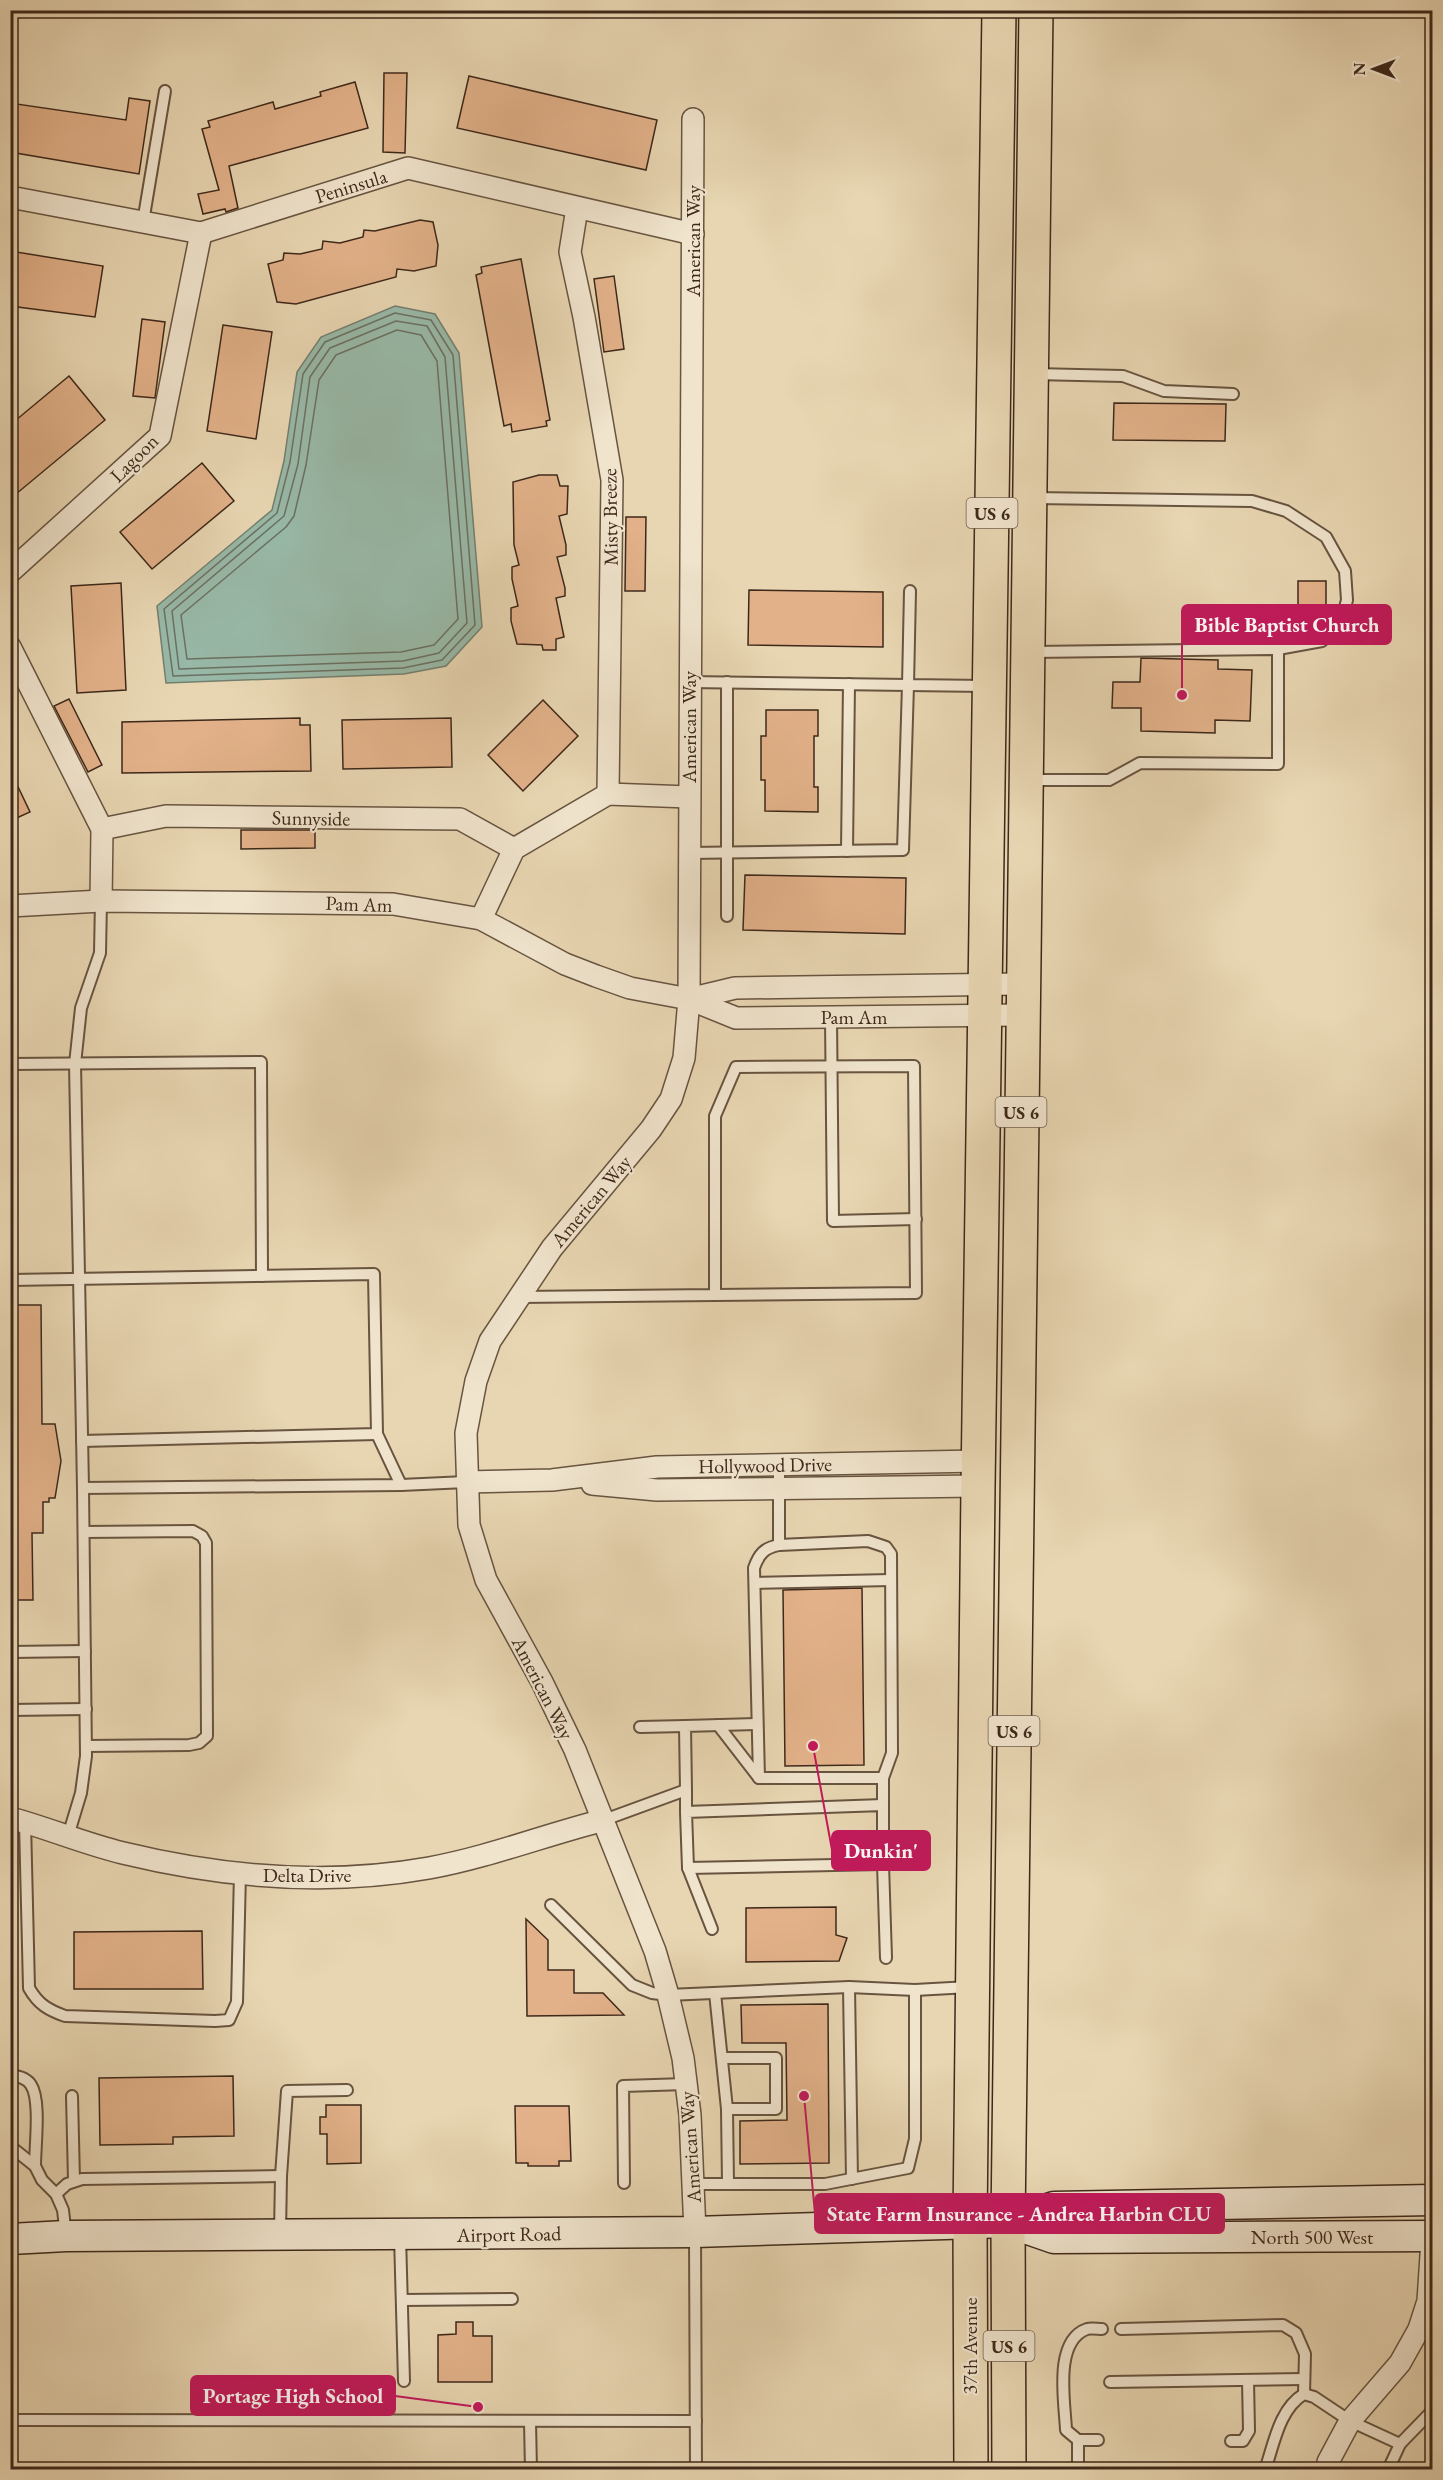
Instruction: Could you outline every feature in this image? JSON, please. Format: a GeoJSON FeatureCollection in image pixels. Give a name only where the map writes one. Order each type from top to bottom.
{"type":"FeatureCollection","features":[{"type":"Feature","properties":{"kind":"main road","name":"US 6"},"geometry":{"type":"LineString","coordinates":[[970,2223],[999,10]]}},
{"type":"Feature","properties":{"kind":"main road","name":"US 6"},"geometry":{"type":"LineString","coordinates":[[1008,2222],[1036,10]]}},
{"type":"Feature","properties":{"kind":"main road","name":"North 500 West"},"geometry":{"type":"LineString","coordinates":[[1008,2222],[1054,2208],[1432,2200]]}},
{"type":"Feature","properties":{"kind":"main road","name":"North 500 West"},"geometry":{"type":"LineString","coordinates":[[1008,2222],[1054,2238],[1432,2238]]}},
{"type":"Feature","properties":{"kind":"main road","name":"Airport Road"},"geometry":{"type":"LineString","coordinates":[[10,2239],[66,2236],[695,2232],[1008,2222]]}},
{"type":"Feature","properties":{"kind":"main road","name":"37th Avenue"},"geometry":{"type":"LineString","coordinates":[[1008,2222],[1009,2469]]}},
{"type":"Feature","properties":{"kind":"main road","name":"37th Avenue"},"geometry":{"type":"LineString","coordinates":[[970,2223],[971,2469]]}},
{"type":"Feature","properties":{"kind":"street","name":"American Way"},"geometry":{"type":"LineString","coordinates":[[693,119],[689,999],[684,1058],[671,1099],[651,1129],[552,1248],[517,1297],[490,1341],[476,1381],[466,1433],[466,1482],[469,1524],[486,1580],[542,1682],[575,1750],[655,1951],[683,2058],[695,2232]]}},
{"type":"Feature","properties":{"kind":"street","name":"Peninsula"},"geometry":{"type":"LineString","coordinates":[[10,197],[201,233],[408,168],[693,234]]}},
{"type":"Feature","properties":{"kind":"street","name":"Misty Breeze"},"geometry":{"type":"LineString","coordinates":[[577,208],[570,252],[584,317],[612,480],[608,794]]}},
{"type":"Feature","properties":{"kind":"street","name":"Lagoon"},"geometry":{"type":"LineString","coordinates":[[10,572],[160,436],[201,233]]}},
{"type":"Feature","properties":{"kind":"street"},"geometry":{"type":"LineString","coordinates":[[10,647],[102,829],[101,901]]}},
{"type":"Feature","properties":{"kind":"street"},"geometry":{"type":"LineString","coordinates":[[481,920],[514,849],[608,794],[689,797]]}},
{"type":"Feature","properties":{"kind":"street","name":"Sunnyside"},"geometry":{"type":"LineString","coordinates":[[102,829],[166,816],[460,819],[514,849]]}},
{"type":"Feature","properties":{"kind":"street","name":"Pam Am"},"geometry":{"type":"LineString","coordinates":[[10,906],[101,901],[393,904],[481,920],[565,964],[596,976],[630,988],[689,999],[736,1018],[831,1018],[985,1001],[1022,1000]]}},
{"type":"Feature","properties":{"kind":"street","name":"Pam Am"},"geometry":{"type":"LineString","coordinates":[[689,999],[735,988],[985,1001],[1022,1000]]}},
{"type":"Feature","properties":{"kind":"street","name":"Hollywood Drive"},"geometry":{"type":"LineString","coordinates":[[466,1482],[552,1480],[657,1467],[779,1465],[979,1474]]}},
{"type":"Feature","properties":{"kind":"street","name":"Hollywood Drive"},"geometry":{"type":"LineString","coordinates":[[552,1480],[657,1490],[779,1489],[979,1474]]}},
{"type":"Feature","properties":{"kind":"street","name":"Delta Drive"},"geometry":{"type":"LineString","coordinates":[[18,1820],[121,1852],[177,1864],[240,1873],[299,1877],[358,1876],[428,1868],[495,1852],[604,1820]]}},
{"type":"Feature","properties":{"kind":"street"},"geometry":{"type":"LineString","coordinates":[[1327,2469],[1328,2462],[1350,2421],[1400,2363],[1419,2329],[1428,2301],[1432,2238]]}},
{"type":"Feature","properties":{"kind":"lane"},"geometry":{"type":"LineString","coordinates":[[143,222],[165,91]]}},
{"type":"Feature","properties":{"kind":"lane"},"geometry":{"type":"LineString","coordinates":[[1031,374],[1123,376],[1164,391],[1233,394]]}},
{"type":"Feature","properties":{"kind":"lane"},"geometry":{"type":"LineString","coordinates":[[1027,652],[1278,649],[1322,641],[1341,623],[1347,600],[1345,571],[1326,537],[1286,511],[1252,501],[1030,498]]}},
{"type":"Feature","properties":{"kind":"lane"},"geometry":{"type":"LineString","coordinates":[[689,853],[903,850],[910,591]]}},
{"type":"Feature","properties":{"kind":"lane"},"geometry":{"type":"LineString","coordinates":[[1026,780],[1109,780],[1140,763],[1278,764],[1278,649]]}},
{"type":"Feature","properties":{"kind":"lane"},"geometry":{"type":"LineString","coordinates":[[689,682],[989,686]]}},
{"type":"Feature","properties":{"kind":"lane"},"geometry":{"type":"LineString","coordinates":[[726,916],[727,682]]}},
{"type":"Feature","properties":{"kind":"lane"},"geometry":{"type":"LineString","coordinates":[[848,851],[849,684]]}},
{"type":"Feature","properties":{"kind":"lane"},"geometry":{"type":"LineString","coordinates":[[68,1836],[81,1793],[86,1746],[75,1064],[81,1008],[100,953],[101,901]]}},
{"type":"Feature","properties":{"kind":"lane"},"geometry":{"type":"LineString","coordinates":[[831,1018],[832,1221],[916,1219]]}},
{"type":"Feature","properties":{"kind":"lane"},"geometry":{"type":"LineString","coordinates":[[10,1064],[261,1062],[262,1276]]}},
{"type":"Feature","properties":{"kind":"lane"},"geometry":{"type":"LineString","coordinates":[[517,1297],[916,1293],[914,1066],[736,1067],[716,1116],[715,1294]]}},
{"type":"Feature","properties":{"kind":"lane"},"geometry":{"type":"LineString","coordinates":[[10,1280],[374,1274],[377,1434],[401,1485]]}},
{"type":"Feature","properties":{"kind":"lane"},"geometry":{"type":"LineString","coordinates":[[82,1441],[377,1434]]}},
{"type":"Feature","properties":{"kind":"lane"},"geometry":{"type":"LineString","coordinates":[[779,1465],[779,1545]]}},
{"type":"Feature","properties":{"kind":"lane"},"geometry":{"type":"LineString","coordinates":[[83,1488],[401,1485],[466,1482]]}},
{"type":"Feature","properties":{"kind":"lane"},"geometry":{"type":"LineString","coordinates":[[84,1532],[193,1531],[202,1536],[206,1543],[207,1736],[199,1743],[189,1745],[86,1746]]}},
{"type":"Feature","properties":{"kind":"lane"},"geometry":{"type":"LineString","coordinates":[[759,1778],[754,1569],[759,1556],[768,1547],[779,1545],[868,1541],[886,1546],[891,1554],[892,1753],[883,1778],[886,1958]]}},
{"type":"Feature","properties":{"kind":"lane"},"geometry":{"type":"LineString","coordinates":[[755,1583],[891,1580]]}},
{"type":"Feature","properties":{"kind":"lane"},"geometry":{"type":"LineString","coordinates":[[10,1652],[85,1651]]}},
{"type":"Feature","properties":{"kind":"lane"},"geometry":{"type":"LineString","coordinates":[[10,1710],[86,1709]]}},
{"type":"Feature","properties":{"kind":"lane"},"geometry":{"type":"LineString","coordinates":[[640,1727],[756,1724]]}},
{"type":"Feature","properties":{"kind":"lane"},"geometry":{"type":"LineString","coordinates":[[718,1725],[759,1778]]}},
{"type":"Feature","properties":{"kind":"lane"},"geometry":{"type":"LineString","coordinates":[[685,1726],[688,1868],[712,1929]]}},
{"type":"Feature","properties":{"kind":"lane"},"geometry":{"type":"LineString","coordinates":[[759,1778],[883,1778]]}},
{"type":"Feature","properties":{"kind":"lane"},"geometry":{"type":"LineString","coordinates":[[604,1820],[686,1790]]}},
{"type":"Feature","properties":{"kind":"lane"},"geometry":{"type":"LineString","coordinates":[[686,1812],[883,1805]]}},
{"type":"Feature","properties":{"kind":"lane"},"geometry":{"type":"LineString","coordinates":[[18,1820],[29,1988],[36,2000],[46,2009],[65,2016],[229,2020],[237,2002],[240,1873]]}},
{"type":"Feature","properties":{"kind":"lane"},"geometry":{"type":"LineString","coordinates":[[688,1868],[883,1864]]}},
{"type":"Feature","properties":{"kind":"lane"},"geometry":{"type":"LineString","coordinates":[[551,1905],[632,1985],[652,1993],[668,1995],[849,1987],[915,1990],[972,1987]]}},
{"type":"Feature","properties":{"kind":"lane"},"geometry":{"type":"LineString","coordinates":[[849,1987],[852,2179]]}},
{"type":"Feature","properties":{"kind":"lane"},"geometry":{"type":"LineString","coordinates":[[693,2184],[825,2184],[908,2168],[915,2139],[915,1990]]}},
{"type":"Feature","properties":{"kind":"lane"},"geometry":{"type":"LineString","coordinates":[[715,1993],[727,2109],[728,2183]]}},
{"type":"Feature","properties":{"kind":"lane"},"geometry":{"type":"LineString","coordinates":[[722,2058],[776,2058],[776,2109],[727,2109]]}},
{"type":"Feature","properties":{"kind":"lane"},"geometry":{"type":"LineString","coordinates":[[10,2074],[30,2082],[36,2093],[35,2166]]}},
{"type":"Feature","properties":{"kind":"lane"},"geometry":{"type":"LineString","coordinates":[[624,2183],[623,2086],[686,2084]]}},
{"type":"Feature","properties":{"kind":"lane"},"geometry":{"type":"LineString","coordinates":[[280,2235],[281,2176],[287,2091],[347,2090]]}},
{"type":"Feature","properties":{"kind":"lane"},"geometry":{"type":"LineString","coordinates":[[72,2096],[74,2181]]}},
{"type":"Feature","properties":{"kind":"lane"},"geometry":{"type":"LineString","coordinates":[[10,2146],[35,2166],[42,2180],[56,2194],[63,2210],[66,2236]]}},
{"type":"Feature","properties":{"kind":"lane"},"geometry":{"type":"LineString","coordinates":[[56,2194],[74,2181],[97,2178],[281,2176]]}},
{"type":"Feature","properties":{"kind":"lane"},"geometry":{"type":"LineString","coordinates":[[695,2232],[696,2469]]}},
{"type":"Feature","properties":{"kind":"lane"},"geometry":{"type":"LineString","coordinates":[[400,2235],[404,2381]]}},
{"type":"Feature","properties":{"kind":"lane"},"geometry":{"type":"LineString","coordinates":[[402,2300],[512,2299]]}},
{"type":"Feature","properties":{"kind":"lane"},"geometry":{"type":"LineString","coordinates":[[1121,2329],[1283,2325],[1296,2333],[1305,2354],[1304,2394]]}},
{"type":"Feature","properties":{"kind":"lane"},"geometry":{"type":"LineString","coordinates":[[1098,2440],[1078,2440],[1066,2430],[1063,2360],[1074,2338],[1088,2329],[1102,2329]]}},
{"type":"Feature","properties":{"kind":"lane"},"geometry":{"type":"LineString","coordinates":[[1110,2382],[1304,2379]]}},
{"type":"Feature","properties":{"kind":"lane"},"geometry":{"type":"LineString","coordinates":[[1231,2441],[1243,2441],[1249,2431],[1248,2380]]}},
{"type":"Feature","properties":{"kind":"lane"},"geometry":{"type":"LineString","coordinates":[[1265,2469],[1282,2419],[1294,2400],[1304,2394],[1314,2397],[1350,2421],[1400,2444]]}},
{"type":"Feature","properties":{"kind":"lane"},"geometry":{"type":"LineString","coordinates":[[1388,2469],[1400,2444],[1432,2411]]}},
{"type":"Feature","properties":{"kind":"lane"},"geometry":{"type":"LineString","coordinates":[[10,2421],[696,2421]]}},
{"type":"Feature","properties":{"kind":"lane"},"geometry":{"type":"LineString","coordinates":[[530,2422],[531,2469]]}},
{"type":"Feature","properties":{"kind":"lane"},"geometry":{"type":"LineString","coordinates":[[1078,2440],[1078,2469]]}},
{"type":"Feature","properties":{"kind":"water"},"geometry":{"type":"Polygon","coordinates":[[[395,306],[435,314],[459,353],[482,627],[446,666],[404,674],[166,683],[157,606],[272,510],[284,461],[297,372],[321,337],[395,306]]]}},
{"type":"Feature","properties":{"kind":"building"},"geometry":{"type":"Polygon","coordinates":[[[384,73],[407,73],[405,153],[383,152],[384,73]]]}},
{"type":"Feature","properties":{"kind":"building"},"geometry":{"type":"Polygon","coordinates":[[[469,76],[657,120],[646,170],[457,128],[469,76]]]}},
{"type":"Feature","properties":{"kind":"building"},"geometry":{"type":"Polygon","coordinates":[[[355,82],[368,128],[229,166],[238,208],[226,212],[225,209],[203,214],[198,194],[219,190],[202,129],[210,127],[208,121],[273,102],[275,109],[321,96],[320,92],[355,82]]]}},
{"type":"Feature","properties":{"kind":"building"},"geometry":{"type":"Polygon","coordinates":[[[129,98],[150,101],[139,174],[10,152],[10,103],[126,120],[129,98]]]}},
{"type":"Feature","properties":{"kind":"building"},"geometry":{"type":"Polygon","coordinates":[[[420,220],[433,222],[438,245],[436,266],[414,271],[397,269],[396,277],[296,304],[277,302],[268,264],[283,260],[284,253],[300,254],[322,249],[323,241],[340,243],[363,237],[364,230],[375,231],[420,220]]]}},
{"type":"Feature","properties":{"kind":"building"},"geometry":{"type":"Polygon","coordinates":[[[10,251],[103,266],[95,317],[10,306],[10,251]]]}},
{"type":"Feature","properties":{"kind":"building"},"geometry":{"type":"Polygon","coordinates":[[[521,259],[550,420],[546,421],[547,426],[512,432],[511,424],[504,426],[476,275],[482,273],[481,267],[521,259]]]}},
{"type":"Feature","properties":{"kind":"building"},"geometry":{"type":"Polygon","coordinates":[[[614,276],[624,349],[604,352],[594,279],[614,276]]]}},
{"type":"Feature","properties":{"kind":"building"},"geometry":{"type":"Polygon","coordinates":[[[142,319],[165,322],[155,398],[133,396],[142,319]]]}},
{"type":"Feature","properties":{"kind":"building"},"geometry":{"type":"Polygon","coordinates":[[[223,325],[272,332],[256,439],[207,431],[223,325]]]}},
{"type":"Feature","properties":{"kind":"building"},"geometry":{"type":"Polygon","coordinates":[[[69,376],[105,420],[10,499],[10,425],[69,376]]]}},
{"type":"Feature","properties":{"kind":"building"},"geometry":{"type":"Polygon","coordinates":[[[1114,403],[1226,404],[1225,441],[1113,440],[1114,403]]]}},
{"type":"Feature","properties":{"kind":"building"},"geometry":{"type":"Polygon","coordinates":[[[202,463],[234,501],[152,569],[120,532],[202,463]]]}},
{"type":"Feature","properties":{"kind":"building"},"geometry":{"type":"Polygon","coordinates":[[[539,475],[557,475],[560,486],[568,486],[567,514],[559,516],[566,555],[557,557],[565,588],[565,596],[556,598],[564,637],[556,639],[556,650],[543,650],[542,645],[517,644],[511,621],[511,608],[518,606],[512,579],[512,567],[519,565],[514,545],[513,482],[539,475]]]}},
{"type":"Feature","properties":{"kind":"building"},"geometry":{"type":"Polygon","coordinates":[[[626,517],[646,517],[645,591],[625,591],[626,517]]]}},
{"type":"Feature","properties":{"kind":"building"},"geometry":{"type":"Polygon","coordinates":[[[1298,581],[1326,581],[1326,618],[1316,618],[1316,621],[1298,621],[1298,581]]]}},
{"type":"Feature","properties":{"kind":"building"},"geometry":{"type":"Polygon","coordinates":[[[121,583],[126,690],[77,693],[71,586],[121,583]]]}},
{"type":"Feature","properties":{"kind":"building"},"geometry":{"type":"Polygon","coordinates":[[[749,590],[883,592],[883,647],[748,645],[749,590]]]}},
{"type":"Feature","properties":{"kind":"building"},"geometry":{"type":"Polygon","coordinates":[[[1141,658],[1218,660],[1218,669],[1252,670],[1250,721],[1215,720],[1215,733],[1141,731],[1141,708],[1112,708],[1113,682],[1140,682],[1141,658]]]}},
{"type":"Feature","properties":{"kind":"building"},"geometry":{"type":"Polygon","coordinates":[[[69,699],[102,765],[88,772],[54,706],[69,699]]]}},
{"type":"Feature","properties":{"kind":"building"},"geometry":{"type":"Polygon","coordinates":[[[543,700],[578,736],[523,791],[488,755],[543,700]]]}},
{"type":"Feature","properties":{"kind":"building"},"geometry":{"type":"Polygon","coordinates":[[[766,710],[818,710],[818,736],[814,736],[814,787],[818,787],[818,812],[765,811],[765,780],[761,780],[761,736],[766,736],[766,710]]]}},
{"type":"Feature","properties":{"kind":"building"},"geometry":{"type":"Polygon","coordinates":[[[300,718],[300,725],[310,725],[311,771],[122,773],[122,722],[300,718]]]}},
{"type":"Feature","properties":{"kind":"building"},"geometry":{"type":"Polygon","coordinates":[[[451,718],[452,767],[343,769],[342,720],[451,718]]]}},
{"type":"Feature","properties":{"kind":"building"},"geometry":{"type":"Polygon","coordinates":[[[10,770],[30,812],[10,821],[10,770]]]}},
{"type":"Feature","properties":{"kind":"building"},"geometry":{"type":"Polygon","coordinates":[[[241,830],[315,830],[315,848],[241,849],[241,830]]]}},
{"type":"Feature","properties":{"kind":"building"},"geometry":{"type":"Polygon","coordinates":[[[745,875],[906,878],[905,934],[743,930],[745,875]]]}},
{"type":"Feature","properties":{"kind":"building"},"geometry":{"type":"Polygon","coordinates":[[[10,1305],[41,1305],[42,1424],[55,1424],[61,1461],[55,1498],[49,1498],[49,1502],[43,1502],[43,1533],[32,1533],[33,1600],[10,1600],[10,1305]]]}},
{"type":"Feature","properties":{"kind":"building"},"geometry":{"type":"Polygon","coordinates":[[[862,1588],[864,1765],[785,1766],[783,1590],[862,1588]]]}},
{"type":"Feature","properties":{"kind":"building"},"geometry":{"type":"Polygon","coordinates":[[[836,1907],[836,1935],[847,1938],[839,1961],[746,1962],[746,1908],[836,1907]]]}},
{"type":"Feature","properties":{"kind":"building"},"geometry":{"type":"Polygon","coordinates":[[[526,1919],[548,1940],[548,1970],[574,1970],[574,1993],[603,1993],[624,2015],[527,2016],[526,1919]]]}},
{"type":"Feature","properties":{"kind":"building"},"geometry":{"type":"Polygon","coordinates":[[[202,1931],[203,1989],[74,1989],[74,1932],[202,1931]]]}},
{"type":"Feature","properties":{"kind":"building"},"geometry":{"type":"Polygon","coordinates":[[[828,2004],[829,2163],[740,2164],[740,2121],[787,2120],[786,2043],[742,2043],[741,2005],[828,2004]]]}},
{"type":"Feature","properties":{"kind":"building"},"geometry":{"type":"Polygon","coordinates":[[[233,2076],[234,2136],[173,2137],[173,2144],[100,2145],[99,2078],[233,2076]]]}},
{"type":"Feature","properties":{"kind":"building"},"geometry":{"type":"Polygon","coordinates":[[[326,2105],[361,2105],[361,2163],[327,2164],[327,2134],[320,2134],[320,2117],[326,2117],[326,2105]]]}},
{"type":"Feature","properties":{"kind":"building"},"geometry":{"type":"Polygon","coordinates":[[[515,2106],[569,2106],[571,2161],[559,2161],[559,2166],[528,2166],[528,2163],[516,2163],[515,2106]]]}},
{"type":"Feature","properties":{"kind":"building"},"geometry":{"type":"Polygon","coordinates":[[[456,2322],[473,2322],[473,2336],[492,2336],[492,2382],[438,2382],[438,2335],[456,2334],[456,2322]]]}},
{"type":"Feature","properties":{"kind":"place","name":"Bible Baptist Church"},"geometry":{"type":"Point","coordinates":[1182,695]}},
{"type":"Feature","properties":{"kind":"place","name":"Dunkin'"},"geometry":{"type":"Point","coordinates":[813,1746]}},
{"type":"Feature","properties":{"kind":"place","name":"State Farm Insurance - Andrea Harbin CLU"},"geometry":{"type":"Point","coordinates":[804,2096]}},
{"type":"Feature","properties":{"kind":"place","name":"Portage High School"},"geometry":{"type":"Point","coordinates":[478,2407]}}]}
